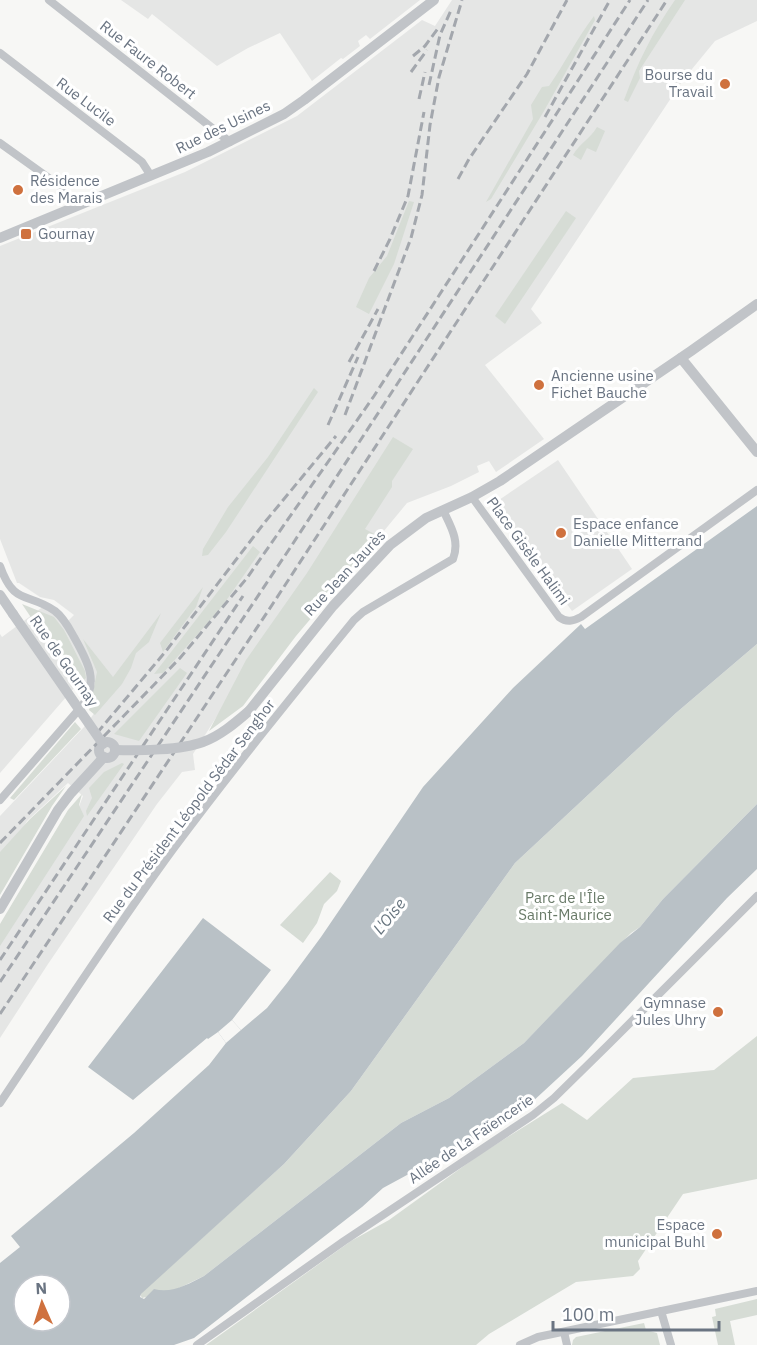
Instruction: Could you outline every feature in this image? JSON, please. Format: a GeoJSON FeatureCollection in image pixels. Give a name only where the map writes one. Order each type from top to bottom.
{"type":"FeatureCollection","features":[{"type":"Feature","properties":{"kind":"street","name":"Rue Faure Robert"},"geometry":{"type":"LineString","coordinates":[[49,0],[230,142]]}},
{"type":"Feature","properties":{"kind":"street","name":"Rue des Usines"},"geometry":{"type":"LineString","coordinates":[[0,238],[230,142],[298,105],[434,0]]}},
{"type":"Feature","properties":{"kind":"street","name":"Rue Lucile"},"geometry":{"type":"LineString","coordinates":[[0,53],[142,162],[151,176]]}},
{"type":"Feature","properties":{"kind":"street"},"geometry":{"type":"LineString","coordinates":[[0,143],[60,186],[73,208]]}},
{"type":"Feature","properties":{"kind":"street","name":"Rue Jean Jaurès"},"geometry":{"type":"LineString","coordinates":[[115,750],[139,751],[194,745],[228,728],[249,711],[361,575],[409,529],[500,481],[757,304]]}},
{"type":"Feature","properties":{"kind":"street"},"geometry":{"type":"LineString","coordinates":[[681,358],[757,452]]}},
{"type":"Feature","properties":{"kind":"street","name":"Place Gisèle Halimi"},"geometry":{"type":"LineString","coordinates":[[472,497],[563,620],[571,621],[581,617],[757,490]]}},
{"type":"Feature","properties":{"kind":"street","name":"Rue du Président Léopold Sédar Senghor"},"geometry":{"type":"LineString","coordinates":[[0,1103],[173,849],[232,770],[354,620],[363,612],[453,559],[456,537],[443,510]]}},
{"type":"Feature","properties":{"kind":"street"},"geometry":{"type":"LineString","coordinates":[[0,566],[9,586],[17,595],[50,608],[66,623],[90,669],[91,685],[86,701],[0,800]]}},
{"type":"Feature","properties":{"kind":"street","name":"Rue de Gournay"},"geometry":{"type":"LineString","coordinates":[[0,595],[103,744]]}},
{"type":"Feature","properties":{"kind":"street"},"geometry":{"type":"LineString","coordinates":[[0,909],[58,810],[104,757],[112,756],[115,750],[111,743],[103,744],[99,750],[104,757]]}},
{"type":"Feature","properties":{"kind":"street","name":"Allée de La Faïencerie"},"geometry":{"type":"LineString","coordinates":[[197,1345],[344,1241],[540,1110],[757,896]]}},
{"type":"Feature","properties":{"kind":"street"},"geometry":{"type":"LineString","coordinates":[[520,1345],[531,1339],[757,1291]]}},
{"type":"Feature","properties":{"kind":"street"},"geometry":{"type":"LineString","coordinates":[[661,1311],[671,1345]]}},
{"type":"Feature","properties":{"kind":"street"},"geometry":{"type":"LineString","coordinates":[[564,1332],[567,1345]]}},
{"type":"Feature","properties":{"kind":"shaded area"},"geometry":{"type":"Polygon","coordinates":[[[121,0],[420,0],[370,39],[366,35],[358,41],[360,46],[312,81],[280,33],[217,66],[152,14],[148,19],[121,0]]]}},
{"type":"Feature","properties":{"kind":"shaded area"},"geometry":{"type":"Polygon","coordinates":[[[452,0],[757,0],[757,21],[715,41],[683,80],[531,309],[542,323],[485,365],[544,439],[496,472],[489,461],[477,466],[479,472],[407,503],[374,543],[219,713],[193,754],[195,770],[182,772],[157,804],[0,1038],[0,943],[68,835],[83,796],[68,783],[27,821],[0,869],[0,816],[84,727],[118,681],[112,677],[74,688],[0,773],[0,634],[2,637],[44,606],[66,623],[74,615],[54,600],[40,597],[17,583],[0,539],[0,246],[185,172],[297,116],[422,20],[435,26],[452,0]]]}},
{"type":"Feature","properties":{"kind":"shaded area","name":"Espace enfance Danielle Mitterrand"},"geometry":{"type":"Polygon","coordinates":[[[558,460],[632,569],[572,611],[493,504],[558,460]]]}},
{"type":"Feature","properties":{"kind":"green space"},"geometry":{"type":"Polygon","coordinates":[[[675,0],[685,0],[639,71],[640,78],[628,102],[624,100],[640,60],[675,0]]]}},
{"type":"Feature","properties":{"kind":"green space"},"geometry":{"type":"Polygon","coordinates":[[[594,16],[595,20],[544,111],[491,199],[486,202],[533,119],[531,105],[542,87],[549,86],[594,16]]]}},
{"type":"Feature","properties":{"kind":"green space"},"geometry":{"type":"Polygon","coordinates":[[[597,127],[605,131],[596,152],[587,148],[581,160],[573,155],[591,135],[597,127]]]}},
{"type":"Feature","properties":{"kind":"green space"},"geometry":{"type":"Polygon","coordinates":[[[409,201],[414,202],[394,264],[369,314],[356,307],[369,278],[387,256],[409,201]]]}},
{"type":"Feature","properties":{"kind":"green space"},"geometry":{"type":"Polygon","coordinates":[[[566,211],[576,218],[505,324],[495,316],[566,211]]]}},
{"type":"Feature","properties":{"kind":"green space"},"geometry":{"type":"Polygon","coordinates":[[[314,388],[318,392],[226,532],[208,555],[202,556],[203,549],[228,507],[268,457],[314,388]]]}},
{"type":"Feature","properties":{"kind":"green space"},"geometry":{"type":"Polygon","coordinates":[[[393,437],[413,449],[365,529],[380,537],[296,636],[243,706],[209,731],[246,660],[307,573],[393,437]]]}},
{"type":"Feature","properties":{"kind":"green space"},"geometry":{"type":"Polygon","coordinates":[[[253,546],[260,552],[221,608],[163,673],[154,674],[253,546]]]}},
{"type":"Feature","properties":{"kind":"green space"},"geometry":{"type":"Polygon","coordinates":[[[203,587],[196,607],[163,652],[160,643],[203,587]]]}},
{"type":"Feature","properties":{"kind":"green space"},"geometry":{"type":"Polygon","coordinates":[[[22,604],[54,617],[64,630],[85,671],[86,678],[77,686],[22,604]]]}},
{"type":"Feature","properties":{"kind":"green space"},"geometry":{"type":"Polygon","coordinates":[[[161,613],[149,642],[136,653],[122,684],[95,715],[89,710],[97,672],[83,639],[113,677],[161,613]]]}},
{"type":"Feature","properties":{"kind":"green space","name":"Parc de l'Île Saint-Maurice"},"geometry":{"type":"Polygon","coordinates":[[[757,644],[757,804],[663,899],[640,927],[631,933],[524,1043],[449,1098],[401,1123],[204,1276],[177,1289],[142,1298],[140,1294],[284,1164],[351,1091],[515,863],[676,713],[757,644]]]}},
{"type":"Feature","properties":{"kind":"green space"},"geometry":{"type":"Polygon","coordinates":[[[180,668],[187,673],[139,741],[114,734],[180,668]]]}},
{"type":"Feature","properties":{"kind":"green space"},"geometry":{"type":"Polygon","coordinates":[[[75,722],[81,729],[14,800],[10,798],[75,722]]]}},
{"type":"Feature","properties":{"kind":"green space"},"geometry":{"type":"Polygon","coordinates":[[[124,764],[87,816],[86,811],[92,798],[89,788],[104,772],[124,764]]]}},
{"type":"Feature","properties":{"kind":"green space"},"geometry":{"type":"Polygon","coordinates":[[[66,786],[0,895],[0,852],[30,819],[66,786]]]}},
{"type":"Feature","properties":{"kind":"green space"},"geometry":{"type":"Polygon","coordinates":[[[82,794],[79,805],[84,816],[0,946],[0,924],[68,810],[82,794]]]}},
{"type":"Feature","properties":{"kind":"green space"},"geometry":{"type":"Polygon","coordinates":[[[330,872],[341,881],[337,891],[324,904],[317,923],[303,943],[280,925],[330,872]]]}},
{"type":"Feature","properties":{"kind":"green space"},"geometry":{"type":"Polygon","coordinates":[[[757,1036],[757,1179],[683,1194],[638,1261],[640,1269],[633,1276],[576,1282],[489,1334],[476,1345],[206,1345],[351,1241],[389,1220],[479,1155],[562,1103],[587,1120],[633,1078],[714,1070],[757,1036]]]}},
{"type":"Feature","properties":{"kind":"green space"},"geometry":{"type":"Polygon","coordinates":[[[757,1299],[757,1315],[730,1321],[735,1345],[718,1345],[712,1317],[716,1316],[715,1309],[757,1299]]]}},
{"type":"Feature","properties":{"kind":"green space"},"geometry":{"type":"Polygon","coordinates":[[[644,1323],[646,1330],[657,1333],[660,1345],[572,1345],[576,1337],[644,1323]]]}},
{"type":"Feature","properties":{"kind":"water","name":"L'Oise"},"geometry":{"type":"Polygon","coordinates":[[[757,506],[757,644],[676,713],[515,863],[351,1091],[284,1164],[140,1297],[144,1299],[154,1289],[167,1290],[180,1287],[204,1276],[401,1123],[449,1098],[524,1043],[620,943],[640,927],[663,899],[757,804],[757,869],[727,898],[582,1056],[518,1115],[383,1188],[362,1207],[194,1338],[174,1345],[0,1345],[0,1263],[20,1247],[11,1236],[134,1133],[209,1065],[226,1043],[218,1032],[207,1038],[133,1100],[88,1067],[203,918],[271,970],[232,1020],[241,1030],[267,1008],[287,983],[423,787],[513,688],[581,624],[585,629],[757,506]]]}},
{"type":"Feature","properties":{"kind":"pier"},"geometry":{"type":"Polygon","coordinates":[[[232,1020],[241,1030],[226,1043],[218,1032],[232,1020]]]}},
{"type":"Feature","properties":{"kind":"railway"},"geometry":{"type":"LineString","coordinates":[[345,415],[411,238],[422,195],[430,125],[439,77],[462,0]]}},
{"type":"Feature","properties":{"kind":"railway"},"geometry":{"type":"LineString","coordinates":[[458,179],[527,74],[567,0]]}},
{"type":"Feature","properties":{"kind":"railway"},"geometry":{"type":"LineString","coordinates":[[545,117],[610,0]]}},
{"type":"Feature","properties":{"kind":"railway"},"geometry":{"type":"LineString","coordinates":[[0,843],[180,658],[247,578],[374,396],[630,0]]}},
{"type":"Feature","properties":{"kind":"railway"},"geometry":{"type":"LineString","coordinates":[[0,982],[290,548],[648,0]]}},
{"type":"Feature","properties":{"kind":"railway"},"geometry":{"type":"LineString","coordinates":[[0,1014],[274,602],[667,0]]}},
{"type":"Feature","properties":{"kind":"railway"},"geometry":{"type":"LineString","coordinates":[[429,85],[440,35],[452,8]]}},
{"type":"Feature","properties":{"kind":"railway"},"geometry":{"type":"LineString","coordinates":[[413,56],[425,46],[439,27]]}},
{"type":"Feature","properties":{"kind":"railway"},"geometry":{"type":"LineString","coordinates":[[411,72],[427,50]]}},
{"type":"Feature","properties":{"kind":"railway"},"geometry":{"type":"LineString","coordinates":[[419,99],[425,72]]}},
{"type":"Feature","properties":{"kind":"railway"},"geometry":{"type":"LineString","coordinates":[[374,271],[408,196],[424,112]]}},
{"type":"Feature","properties":{"kind":"railway"},"geometry":{"type":"LineString","coordinates":[[349,362],[378,309]]}},
{"type":"Feature","properties":{"kind":"railway"},"geometry":{"type":"LineString","coordinates":[[328,425],[358,357]]}},
{"type":"Feature","properties":{"kind":"railway"},"geometry":{"type":"LineString","coordinates":[[97,733],[166,651],[265,522],[336,436]]}},
{"type":"Feature","properties":{"kind":"railway"},"geometry":{"type":"LineString","coordinates":[[0,960],[243,596]]}},
{"type":"Feature","properties":{"kind":"place","name":"Bourse du Travail"},"geometry":{"type":"Point","coordinates":[725,84]}},
{"type":"Feature","properties":{"kind":"place","name":"Résidence des Marais"},"geometry":{"type":"Point","coordinates":[18,190]}},
{"type":"Feature","properties":{"kind":"place","name":"Gournay"},"geometry":{"type":"Point","coordinates":[26,234]}},
{"type":"Feature","properties":{"kind":"place","name":"Ancienne usine Fichet Bauche"},"geometry":{"type":"Point","coordinates":[539,385]}},
{"type":"Feature","properties":{"kind":"place","name":"Espace enfance Danielle Mitterrand"},"geometry":{"type":"Point","coordinates":[561,533]}},
{"type":"Feature","properties":{"kind":"place","name":"Gymnase Jules Uhry"},"geometry":{"type":"Point","coordinates":[718,1012]}},
{"type":"Feature","properties":{"kind":"place","name":"Espace municipal Buhl"},"geometry":{"type":"Point","coordinates":[717,1234]}}]}
